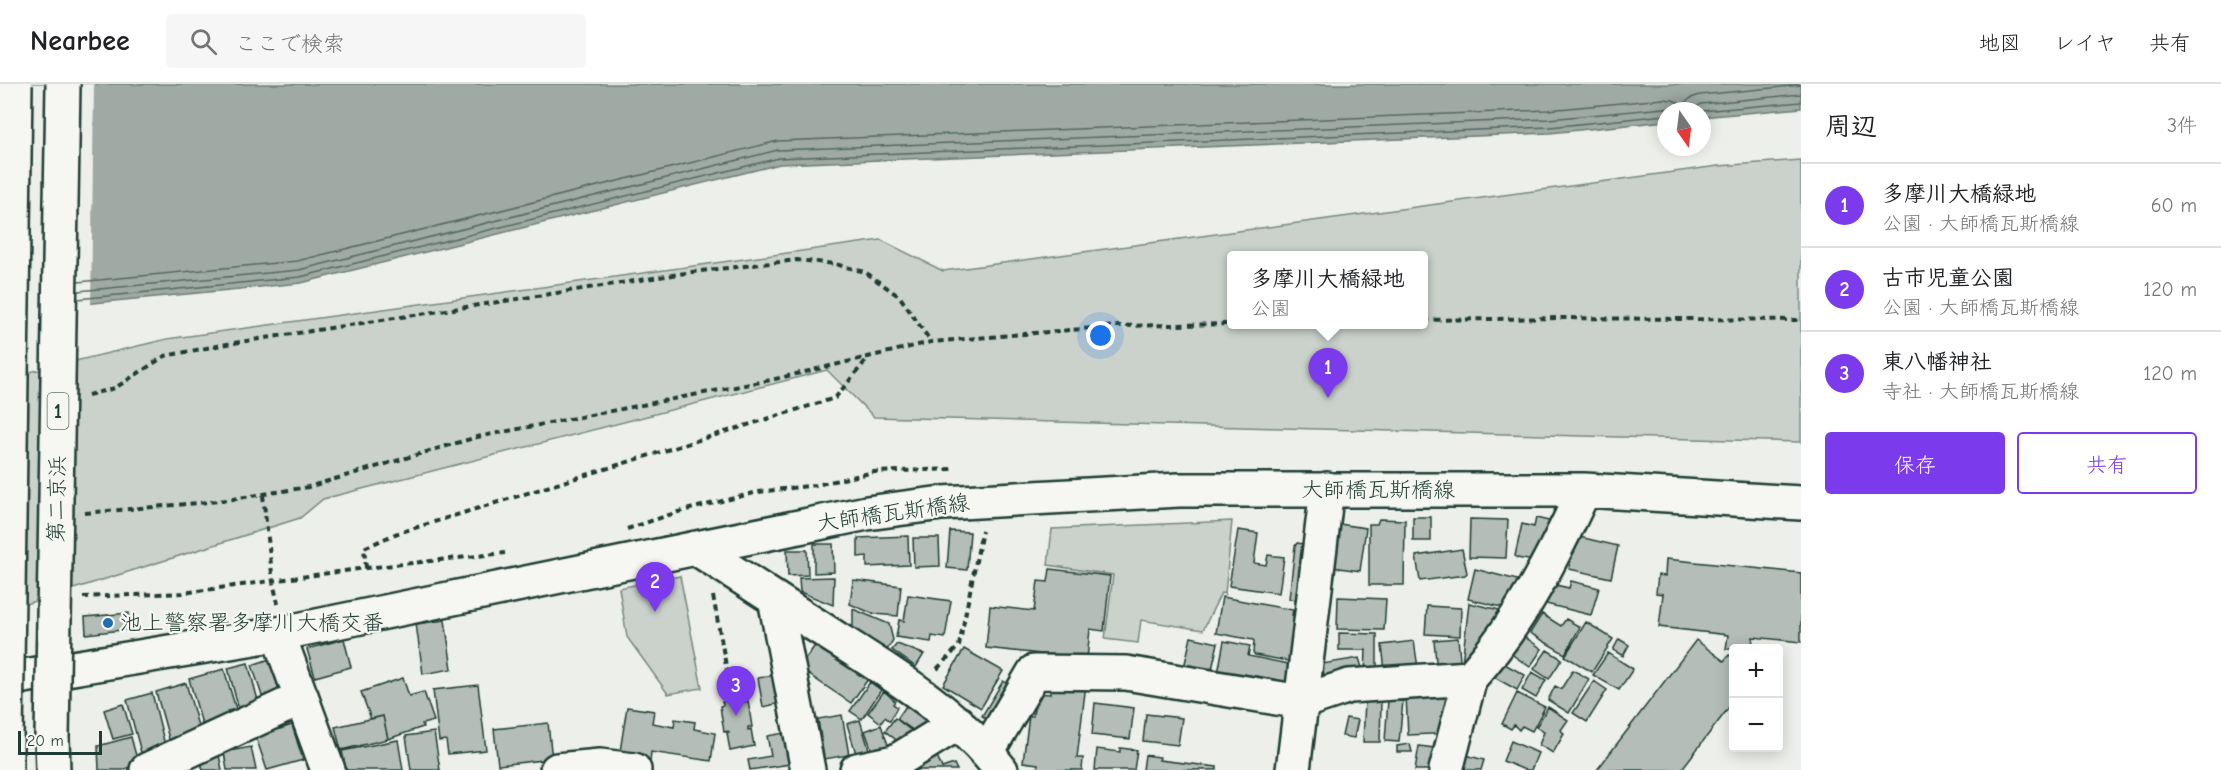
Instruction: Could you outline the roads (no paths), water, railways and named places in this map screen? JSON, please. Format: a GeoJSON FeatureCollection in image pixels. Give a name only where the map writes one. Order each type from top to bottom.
{"type":"FeatureCollection","features":[{"type":"Feature","properties":{"kind":"main road"},"geometry":{"type":"LineString","coordinates":[[6,754],[15,84]]}},
{"type":"Feature","properties":{"kind":"main road","name":"第二京浜"},"geometry":{"type":"LineString","coordinates":[[52,754],[63,84]]}},
{"type":"Feature","properties":{"kind":"main road"},"geometry":{"type":"LineString","coordinates":[[1293,770],[1327,489]]}},
{"type":"Feature","properties":{"kind":"main road","name":"大師橋瓦斯橋線"},"geometry":{"type":"LineString","coordinates":[[0,680],[279,621],[696,548],[867,513],[942,503],[1179,490],[1327,489],[1584,490],[1801,503]]}},
{"type":"Feature","properties":{"kind":"main road"},"geometry":{"type":"LineString","coordinates":[[1446,770],[1470,678],[1490,657],[1524,608],[1584,490]]}},
{"type":"Feature","properties":{"kind":"main road"},"geometry":{"type":"LineString","coordinates":[[696,548],[894,675],[958,723],[994,761],[1034,672],[1126,672],[1301,702],[1349,686],[1470,678]]}},
{"type":"Feature","properties":{"kind":"main road"},"geometry":{"type":"LineString","coordinates":[[775,599],[808,770]]}},
{"type":"Feature","properties":{"kind":"main road"},"geometry":{"type":"LineString","coordinates":[[279,621],[302,698],[328,770]]}},
{"type":"Feature","properties":{"kind":"main road"},"geometry":{"type":"LineString","coordinates":[[147,770],[302,698]]}},
{"type":"Feature","properties":{"kind":"main road"},"geometry":{"type":"LineString","coordinates":[[857,770],[895,762],[958,723]]}},
{"type":"Feature","properties":{"kind":"main road"},"geometry":{"type":"LineString","coordinates":[[557,770],[600,766],[634,770]]}},
{"type":"Feature","properties":{"kind":"water"},"geometry":{"type":"Polygon","coordinates":[[[0,84],[1801,84],[1801,108],[1711,116],[1711,102],[1657,102],[1657,122],[1550,133],[780,164],[301,283],[0,312],[0,84]]]}},
{"type":"Feature","properties":{"kind":"place","name":"多摩川大橋緑地"},"geometry":{"type":"Point","coordinates":[1328,398]}},
{"type":"Feature","properties":{"kind":"place","name":"古市児童公園"},"geometry":{"type":"Point","coordinates":[655,612]}},
{"type":"Feature","properties":{"kind":"place","name":"池上警察署多摩川大橋交番"},"geometry":{"type":"Point","coordinates":[108,623]}},
{"type":"Feature","properties":{"kind":"place","name":"東八幡神社"},"geometry":{"type":"Point","coordinates":[736,716]}}]}
